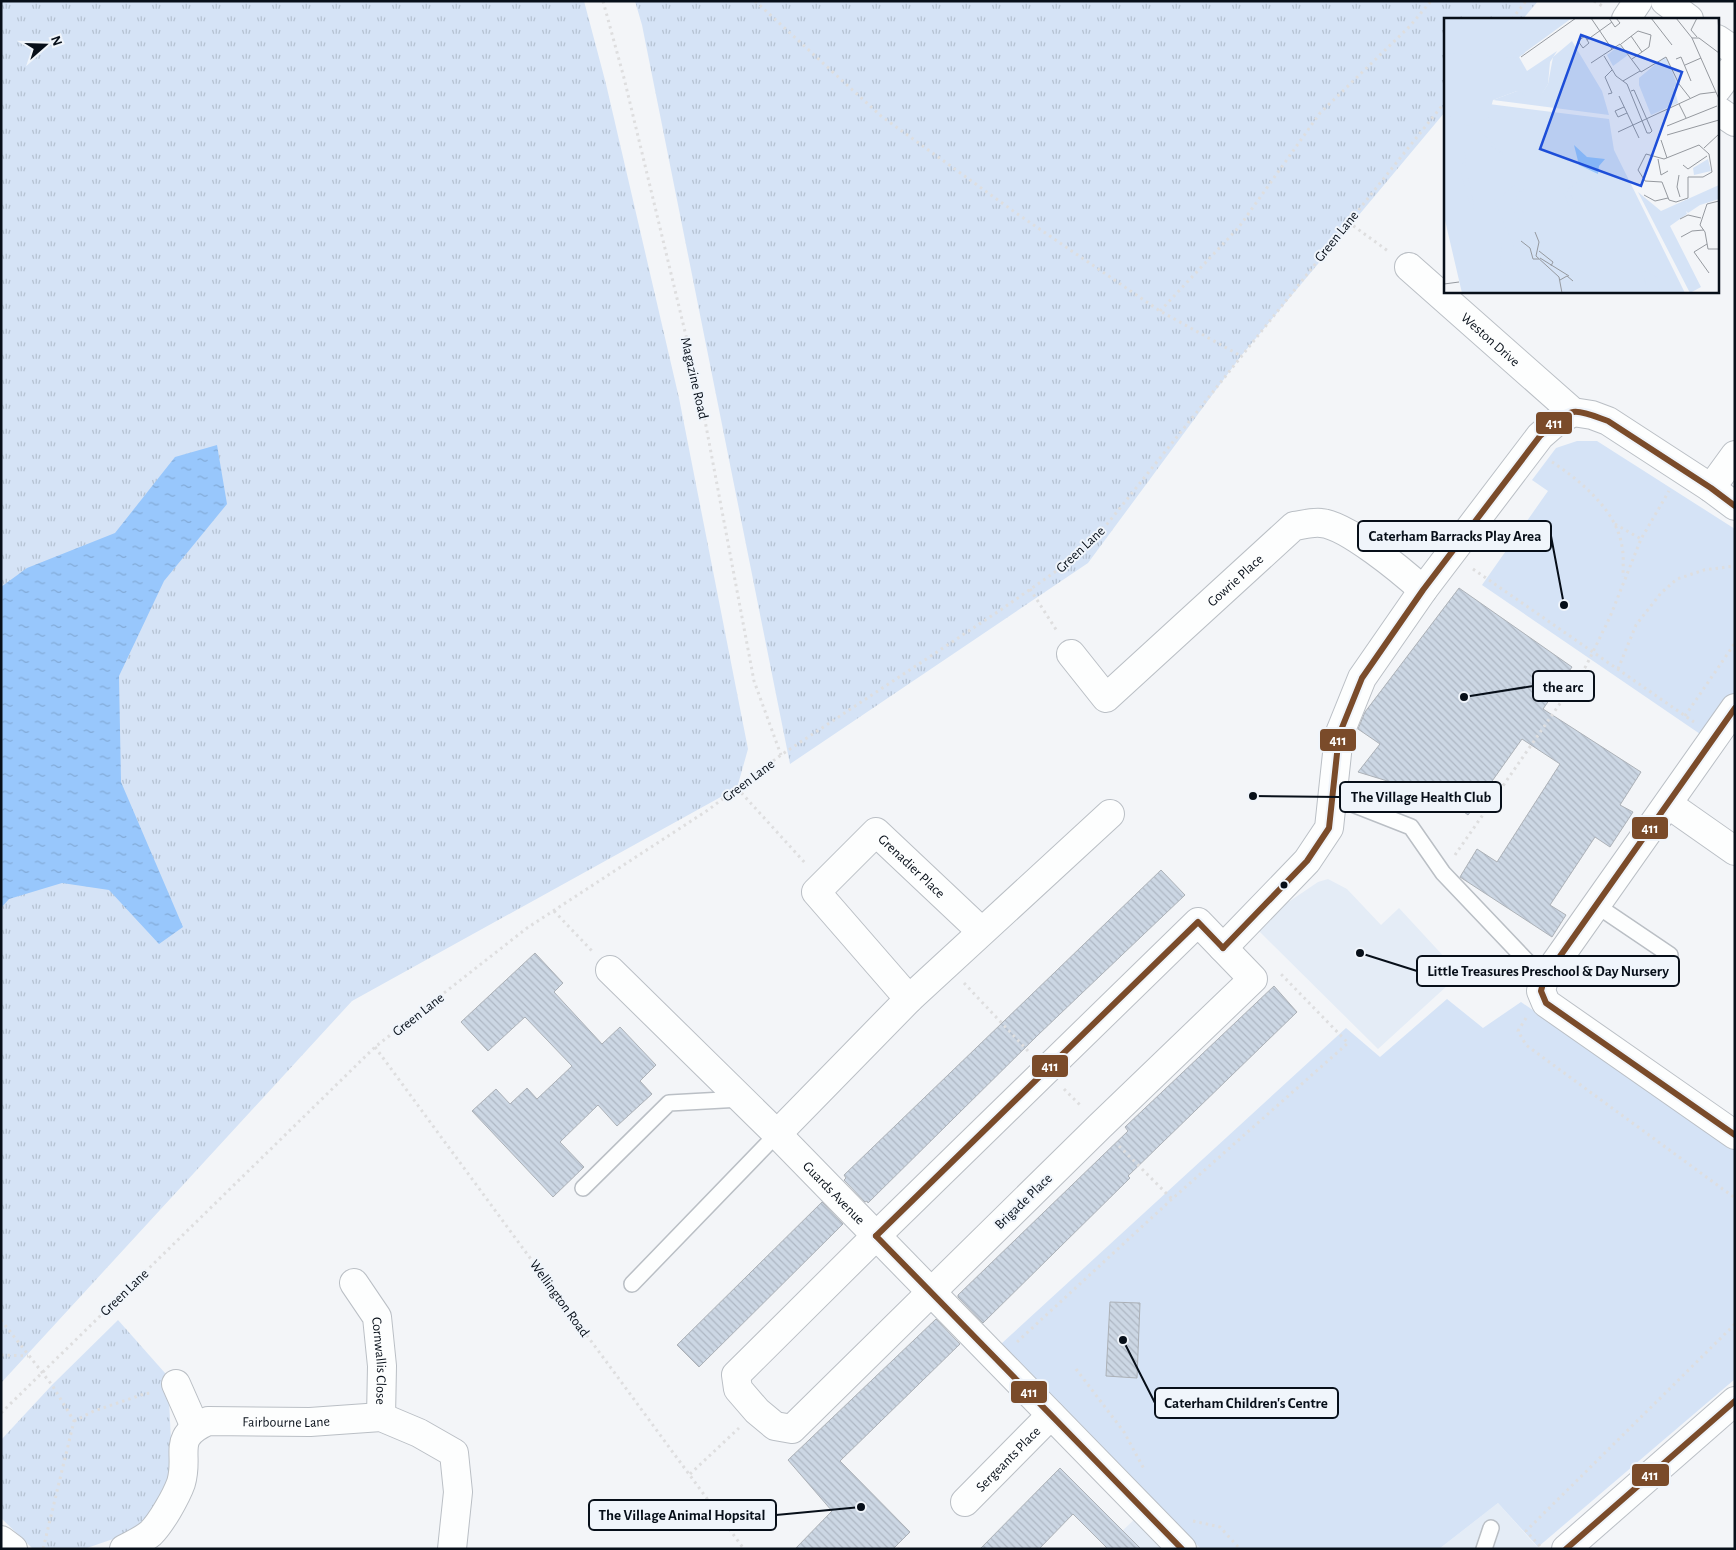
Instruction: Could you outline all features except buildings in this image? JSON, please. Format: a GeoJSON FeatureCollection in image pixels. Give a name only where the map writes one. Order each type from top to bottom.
{"type":"FeatureCollection","features":[{"type":"Feature","properties":{"kind":"street"},"geometry":{"type":"LineString","coordinates":[[1627,18],[1638,1]]}},
{"type":"Feature","properties":{"kind":"street"},"geometry":{"type":"LineString","coordinates":[[1665,1],[1688,18]]}},
{"type":"Feature","properties":{"kind":"street"},"geometry":{"type":"LineString","coordinates":[[1718,40],[1735,51]]}},
{"type":"Feature","properties":{"kind":"street"},"geometry":{"type":"LineString","coordinates":[[1718,88],[1735,64]]}},
{"type":"Feature","properties":{"kind":"street"},"geometry":{"type":"LineString","coordinates":[[1718,111],[1735,122]]}},
{"type":"Feature","properties":{"kind":"street","name":"Weston Drive"},"geometry":{"type":"LineString","coordinates":[[1409,267],[1573,412],[1592,415],[1608,421],[1711,488],[1735,506]]}},
{"type":"Feature","properties":{"kind":"street"},"geometry":{"type":"LineString","coordinates":[[1223,948],[1307,861],[1328,828],[1339,735],[1357,674],[1540,436],[1556,422],[1573,412]]}},
{"type":"Feature","properties":{"kind":"street"},"geometry":{"type":"LineString","coordinates":[[1711,488],[1735,455]]}},
{"type":"Feature","properties":{"kind":"street","name":"Gowrie Place"},"geometry":{"type":"LineString","coordinates":[[1071,654],[1106,698],[1294,526],[1320,523],[1345,530],[1405,574],[1423,590]]}},
{"type":"Feature","properties":{"kind":"street"},"geometry":{"type":"LineString","coordinates":[[1735,708],[1542,985],[1546,1003],[1735,1135]]}},
{"type":"Feature","properties":{"kind":"street"},"geometry":{"type":"LineString","coordinates":[[1668,804],[1735,851]]}},
{"type":"Feature","properties":{"kind":"street"},"geometry":{"type":"LineString","coordinates":[[777,1134],[909,999],[1110,814]]}},
{"type":"Feature","properties":{"kind":"street","name":"Grenadier Place"},"geometry":{"type":"LineString","coordinates":[[824,884],[876,832],[981,932]]}},
{"type":"Feature","properties":{"kind":"street"},"geometry":{"type":"LineString","coordinates":[[824,884],[816,892],[909,999]]}},
{"type":"Feature","properties":{"kind":"street","name":"Brigade Place"},"geometry":{"type":"LineString","coordinates":[[1198,922],[1253,979],[931,1291],[792,1429],[774,1426],[757,1411],[738,1389],[736,1375],[876,1236],[1198,922]]}},
{"type":"Feature","properties":{"kind":"street","name":"Guards Avenue"},"geometry":{"type":"LineString","coordinates":[[610,970],[777,1134],[1182,1549]]}},
{"type":"Feature","properties":{"kind":"street","name":"Cornwallis Close"},"geometry":{"type":"LineString","coordinates":[[354,1283],[377,1317],[382,1366],[381,1417]]}},
{"type":"Feature","properties":{"kind":"street"},"geometry":{"type":"LineString","coordinates":[[124,1549],[151,1533],[166,1512],[181,1482],[184,1440],[195,1427],[177,1388]]}},
{"type":"Feature","properties":{"kind":"street"},"geometry":{"type":"LineString","coordinates":[[1566,1549],[1735,1401]]}},
{"type":"Feature","properties":{"kind":"street","name":"Sergeants Place"},"geometry":{"type":"LineString","coordinates":[[965,1502],[1051,1415]]}},
{"type":"Feature","properties":{"kind":"street"},"geometry":{"type":"LineString","coordinates":[[381,1417],[419,1433],[454,1453],[458,1492],[452,1549]]}},
{"type":"Feature","properties":{"kind":"street","name":"Fairbourne Lane"},"geometry":{"type":"LineString","coordinates":[[195,1427],[208,1421],[310,1422],[381,1417]]}},
{"type":"Feature","properties":{"kind":"street"},"geometry":{"type":"LineString","coordinates":[[1,1540],[12,1549]]}},
{"type":"Feature","properties":{"kind":"lane"},"geometry":{"type":"LineString","coordinates":[[1332,796],[1411,827],[1443,873],[1542,985]]}},
{"type":"Feature","properties":{"kind":"lane"},"geometry":{"type":"LineString","coordinates":[[1596,905],[1670,955]]}},
{"type":"Feature","properties":{"kind":"lane"},"geometry":{"type":"LineString","coordinates":[[583,1188],[668,1103],[741,1099]]}},
{"type":"Feature","properties":{"kind":"lane"},"geometry":{"type":"LineString","coordinates":[[632,1284],[777,1134]]}},
{"type":"Feature","properties":{"kind":"lane"},"geometry":{"type":"LineString","coordinates":[[1484,1549],[1491,1528]]}},
{"type":"Feature","properties":{"kind":"path","name":"Magazine Road"},"geometry":{"type":"LineString","coordinates":[[603,1],[624,78],[700,394],[754,681],[781,755]]}},
{"type":"Feature","properties":{"kind":"path"},"geometry":{"type":"LineString","coordinates":[[755,1],[881,116],[1016,214],[1160,311],[1241,356]]}},
{"type":"Feature","properties":{"kind":"path"},"geometry":{"type":"LineString","coordinates":[[1160,311],[1239,226],[1320,113],[1410,26],[1431,1]]}},
{"type":"Feature","properties":{"kind":"path"},"geometry":{"type":"LineString","coordinates":[[1513,18],[1526,1]]}},
{"type":"Feature","properties":{"kind":"path","name":"Green Lane"},"geometry":{"type":"LineString","coordinates":[[1,1413],[375,1047],[527,928],[708,810],[781,755],[1065,565],[1108,523],[1444,103]]}},
{"type":"Feature","properties":{"kind":"path"},"geometry":{"type":"LineString","coordinates":[[1348,222],[1409,267]]}},
{"type":"Feature","properties":{"kind":"path"},"geometry":{"type":"LineString","coordinates":[[1530,449],[1578,481],[1609,514],[1622,545],[1623,580]]}},
{"type":"Feature","properties":{"kind":"path"},"geometry":{"type":"LineString","coordinates":[[1443,873],[1586,666],[1610,617],[1641,538],[1682,470]]}},
{"type":"Feature","properties":{"kind":"path"},"geometry":{"type":"LineString","coordinates":[[1613,522],[1641,538]]}},
{"type":"Feature","properties":{"kind":"path"},"geometry":{"type":"LineString","coordinates":[[1451,553],[1715,737]]}},
{"type":"Feature","properties":{"kind":"path"},"geometry":{"type":"LineString","coordinates":[[1618,670],[1636,625],[1661,593],[1677,579],[1704,570],[1735,566]]}},
{"type":"Feature","properties":{"kind":"path"},"geometry":{"type":"LineString","coordinates":[[1030,589],[1071,654]]}},
{"type":"Feature","properties":{"kind":"path"},"geometry":{"type":"LineString","coordinates":[[1685,716],[1735,643]]}},
{"type":"Feature","properties":{"kind":"path"},"geometry":{"type":"LineString","coordinates":[[737,788],[824,884]]}},
{"type":"Feature","properties":{"kind":"path"},"geometry":{"type":"LineString","coordinates":[[554,911],[610,970]]}},
{"type":"Feature","properties":{"kind":"path"},"geometry":{"type":"LineString","coordinates":[[998,1360],[1172,1199],[1348,1043],[1280,973]]}},
{"type":"Feature","properties":{"kind":"path"},"geometry":{"type":"LineString","coordinates":[[1542,985],[1518,1032],[1526,1045],[1735,1198]]}},
{"type":"Feature","properties":{"kind":"path","name":"Wellington Road"},"geometry":{"type":"LineString","coordinates":[[375,1047],[744,1549]]}},
{"type":"Feature","properties":{"kind":"path"},"geometry":{"type":"LineString","coordinates":[[1,1320],[52,1385],[74,1421],[42,1549]]}},
{"type":"Feature","properties":{"kind":"path"},"geometry":{"type":"LineString","coordinates":[[1542,1549],[1526,1531],[1735,1324]]}},
{"type":"Feature","properties":{"kind":"path"},"geometry":{"type":"LineString","coordinates":[[1,1356],[28,1356]]}},
{"type":"Feature","properties":{"kind":"path"},"geometry":{"type":"LineString","coordinates":[[1076,1369],[1124,1432],[1148,1476]]}},
{"type":"Feature","properties":{"kind":"path"},"geometry":{"type":"LineString","coordinates":[[74,1421],[94,1411],[144,1394],[177,1388]]}},
{"type":"Feature","properties":{"kind":"path"},"geometry":{"type":"LineString","coordinates":[[690,1474],[757,1411]]}},
{"type":"Feature","properties":{"kind":"path"},"geometry":{"type":"LineString","coordinates":[[1186,1520],[1220,1528],[1240,1549]]}},
{"type":"Feature","properties":{"kind":"shaded area"},"geometry":{"type":"Polygon","coordinates":[[[1328,879],[1347,889],[1381,925],[1399,908],[1460,974],[1378,1049],[1259,931],[1287,903],[1318,882],[1328,879]]]}},
{"type":"Feature","properties":{"kind":"shaded area"},"geometry":{"type":"Polygon","coordinates":[[[1154,1501],[1201,1549],[1103,1549],[1154,1501]]]}},
{"type":"Feature","properties":{"kind":"shaded area"},"geometry":{"type":"Polygon","coordinates":[[[1498,1503],[1539,1549],[1439,1549],[1498,1503]]]}},
{"type":"Feature","properties":{"kind":"green space"},"geometry":{"type":"Polygon","coordinates":[[[1,1],[584,1],[606,84],[679,398],[748,749],[737,788],[352,1001],[1,1383],[1,1]]]}},
{"type":"Feature","properties":{"kind":"green space"},"geometry":{"type":"Polygon","coordinates":[[[635,1],[1538,1],[1524,18],[1444,18],[1444,113],[1241,356],[1088,563],[790,764],[642,25],[635,1]]]}},
{"type":"Feature","properties":{"kind":"green space"},"geometry":{"type":"Polygon","coordinates":[[[1577,441],[1597,441],[1735,529],[1735,691],[1703,736],[1482,585],[1548,491],[1532,480],[1556,448],[1577,441]]]}},
{"type":"Feature","properties":{"kind":"green space"},"geometry":{"type":"Polygon","coordinates":[[[1447,999],[1483,1028],[1521,1002],[1735,1149],[1735,1379],[1538,1547],[1498,1503],[1439,1549],[1201,1549],[1001,1344],[1346,1028],[1380,1057],[1447,999]]]}},
{"type":"Feature","properties":{"kind":"green space"},"geometry":{"type":"Polygon","coordinates":[[[118,1320],[165,1373],[169,1400],[171,1441],[169,1479],[155,1506],[140,1526],[119,1537],[84,1549],[33,1549],[1,1518],[1,1440],[52,1385],[118,1320]]]}},
{"type":"Feature","properties":{"kind":"water"},"geometry":{"type":"Polygon","coordinates":[[[217,445],[227,504],[164,581],[119,676],[121,782],[183,927],[159,944],[109,890],[62,883],[9,899],[1,908],[1,587],[27,568],[115,533],[175,457],[217,445]]]}},
{"type":"Feature","properties":{"kind":"transit line","name":"411"},"geometry":{"type":"LineString","coordinates":[[1223,948],[1307,861],[1329,828],[1339,735],[1362,678],[1423,590],[1540,436],[1555,422],[1573,412],[1586,413],[1608,421],[1711,488],[1735,506]]}},
{"type":"Feature","properties":{"kind":"transit line","name":"411"},"geometry":{"type":"LineString","coordinates":[[1735,708],[1544,979],[1541,991],[1546,1003],[1735,1135]]}},
{"type":"Feature","properties":{"kind":"transit line","name":"411"},"geometry":{"type":"LineString","coordinates":[[876,1236],[1198,922],[1223,948]]}},
{"type":"Feature","properties":{"kind":"transit line","name":"411"},"geometry":{"type":"LineString","coordinates":[[876,1236],[1182,1549]]}},
{"type":"Feature","properties":{"kind":"transit line","name":"411"},"geometry":{"type":"LineString","coordinates":[[1566,1549],[1735,1401]]}},
{"type":"Feature","properties":{"kind":"place","name":"Caterham Barracks Play Area"},"geometry":{"type":"Point","coordinates":[1564,605]}},
{"type":"Feature","properties":{"kind":"place","name":"the arc"},"geometry":{"type":"Point","coordinates":[1464,697]}},
{"type":"Feature","properties":{"kind":"place","name":"The Village Health Club"},"geometry":{"type":"Point","coordinates":[1253,796]}},
{"type":"Feature","properties":{"kind":"place","name":"Little Treasures Preschool & Day Nursery"},"geometry":{"type":"Point","coordinates":[1360,953]}},
{"type":"Feature","properties":{"kind":"place","name":"Caterham Children's Centre"},"geometry":{"type":"Point","coordinates":[1123,1340]}},
{"type":"Feature","properties":{"kind":"place","name":"The Village Animal Hopsital"},"geometry":{"type":"Point","coordinates":[861,1507]}}]}
